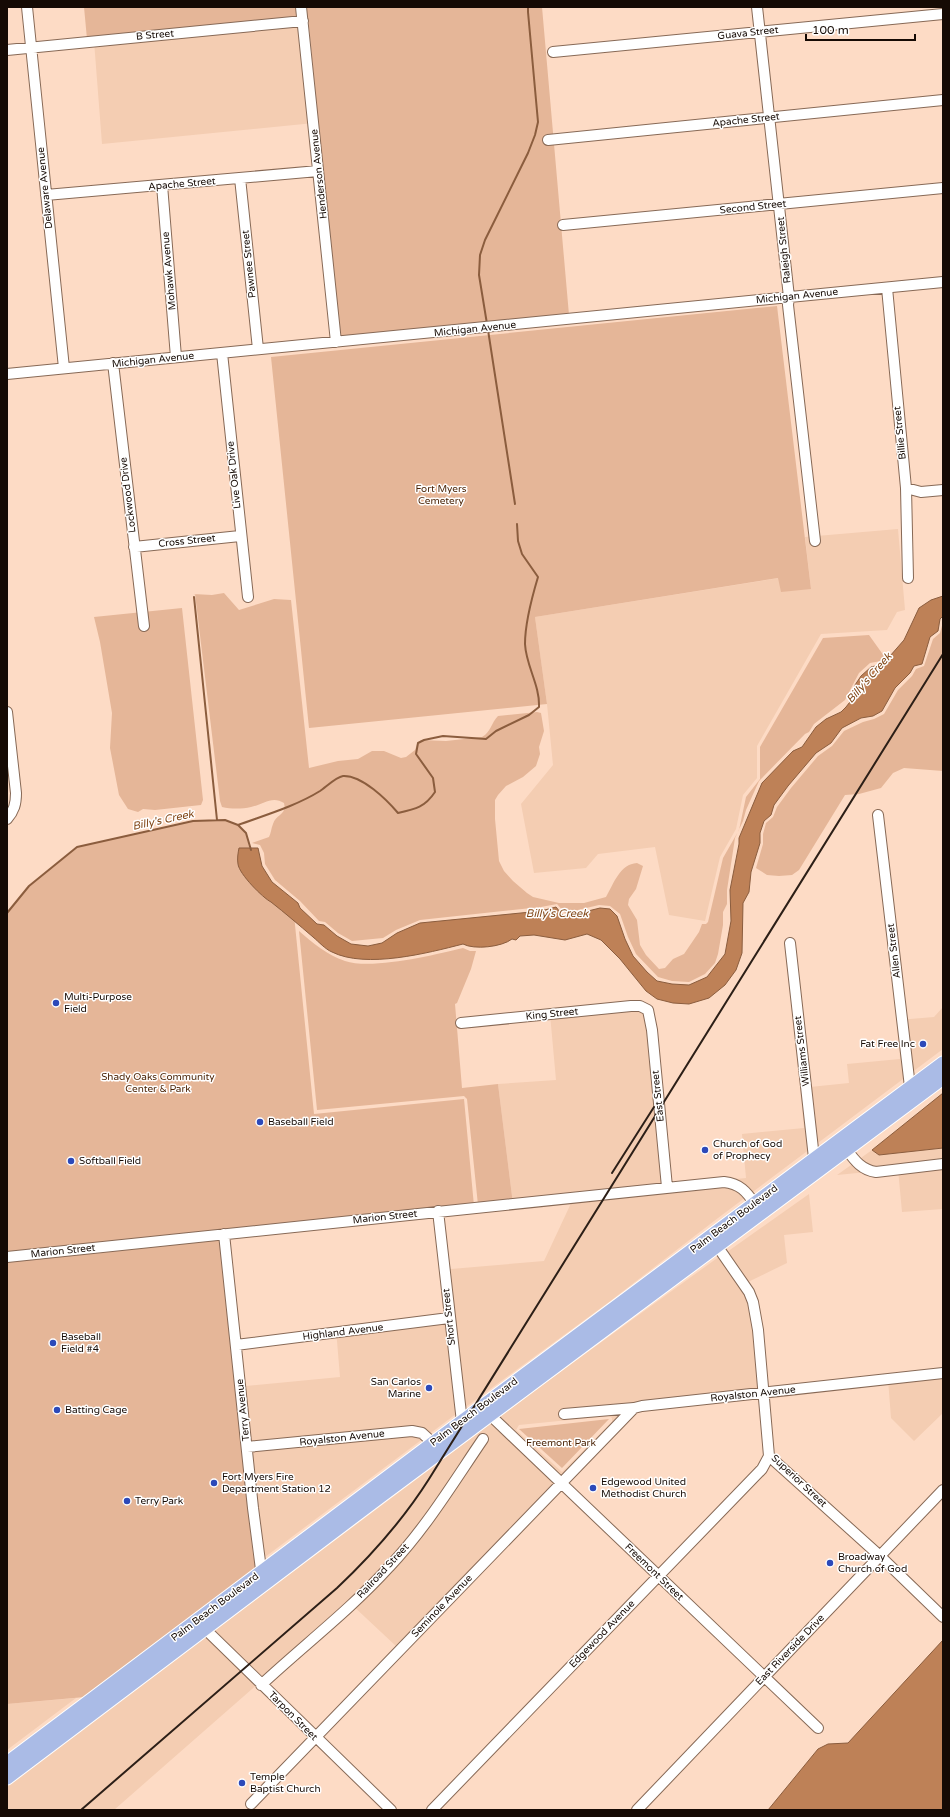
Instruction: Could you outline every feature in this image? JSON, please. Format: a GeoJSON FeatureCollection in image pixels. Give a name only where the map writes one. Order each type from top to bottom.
{"type":"FeatureCollection","features":[{"type":"Feature","properties":{"kind":"main road","name":"Palm Beach Boulevard"},"geometry":{"type":"LineString","coordinates":[[11,1760],[201,1625],[263,1585],[490,1415],[715,1242],[755,1204],[814,1158],[943,1063]]}},
{"type":"Feature","properties":{"kind":"main road","name":"Palm Beach Boulevard"},"geometry":{"type":"LineString","coordinates":[[7,1778],[201,1625],[262,1572],[433,1443],[556,1352],[846,1150],[943,1078]]}},
{"type":"Feature","properties":{"kind":"main road"},"geometry":{"type":"LineString","coordinates":[[898,1112],[910,1094],[910,1087]]}},
{"type":"Feature","properties":{"kind":"main road"},"geometry":{"type":"LineString","coordinates":[[490,1415],[496,1404],[542,1368],[556,1352]]}},
{"type":"Feature","properties":{"kind":"main road"},"geometry":{"type":"LineString","coordinates":[[381,1496],[383,1490],[424,1460],[430,1452],[433,1443]]}},
{"type":"Feature","properties":{"kind":"main road"},"geometry":{"type":"LineString","coordinates":[[34,1757],[38,1748],[62,1730],[69,1718]]}},
{"type":"Feature","properties":{"kind":"main road"},"geometry":{"type":"LineString","coordinates":[[7,1772],[14,1763],[11,1760]]}},
{"type":"Feature","properties":{"kind":"street","name":"Delaware Avenue"},"geometry":{"type":"LineString","coordinates":[[27,7],[64,368]]}},
{"type":"Feature","properties":{"kind":"street","name":"Henderson Avenue"},"geometry":{"type":"LineString","coordinates":[[301,7],[336,342]]}},
{"type":"Feature","properties":{"kind":"street","name":"Raleigh Street"},"geometry":{"type":"LineString","coordinates":[[757,7],[789,297],[788,313],[815,541]]}},
{"type":"Feature","properties":{"kind":"street","name":"Guava Street"},"geometry":{"type":"LineString","coordinates":[[553,52],[943,14]]}},
{"type":"Feature","properties":{"kind":"street","name":"B Street"},"geometry":{"type":"LineString","coordinates":[[7,50],[303,21]]}},
{"type":"Feature","properties":{"kind":"street","name":"Apache Street"},"geometry":{"type":"LineString","coordinates":[[548,140],[943,100]]}},
{"type":"Feature","properties":{"kind":"street","name":"Apache Street"},"geometry":{"type":"LineString","coordinates":[[46,195],[318,171]]}},
{"type":"Feature","properties":{"kind":"street","name":"Pawnee Street"},"geometry":{"type":"LineString","coordinates":[[240,178],[258,349]]}},
{"type":"Feature","properties":{"kind":"street","name":"Mohawk Avenue"},"geometry":{"type":"LineString","coordinates":[[162,185],[176,357]]}},
{"type":"Feature","properties":{"kind":"street","name":"Second Street"},"geometry":{"type":"LineString","coordinates":[[563,225],[943,188]]}},
{"type":"Feature","properties":{"kind":"street","name":"Michigan Avenue"},"geometry":{"type":"LineString","coordinates":[[7,374],[943,282]]}},
{"type":"Feature","properties":{"kind":"street","name":"Billie Street"},"geometry":{"type":"LineString","coordinates":[[887,288],[906,488],[908,578]]}},
{"type":"Feature","properties":{"kind":"street","name":"Live Oak Drive"},"geometry":{"type":"LineString","coordinates":[[222,353],[240,536],[248,597]]}},
{"type":"Feature","properties":{"kind":"street","name":"Lockwood Drive"},"geometry":{"type":"LineString","coordinates":[[113,364],[144,626]]}},
{"type":"Feature","properties":{"kind":"street"},"geometry":{"type":"LineString","coordinates":[[906,488],[921,492],[943,490]]}},
{"type":"Feature","properties":{"kind":"street","name":"Cross Street"},"geometry":{"type":"LineString","coordinates":[[134,548],[240,536]]}},
{"type":"Feature","properties":{"kind":"street"},"geometry":{"type":"LineString","coordinates":[[7,712],[16,803],[13,812],[7,819]]}},
{"type":"Feature","properties":{"kind":"street","name":"Allen Street"},"geometry":{"type":"LineString","coordinates":[[878,815],[910,1087]]}},
{"type":"Feature","properties":{"kind":"street","name":"Williams Street"},"geometry":{"type":"LineString","coordinates":[[790,943],[814,1158]]}},
{"type":"Feature","properties":{"kind":"street","name":"King Street"},"geometry":{"type":"LineString","coordinates":[[461,1023],[631,1006],[643,1008]]}},
{"type":"Feature","properties":{"kind":"street","name":"East Street"},"geometry":{"type":"LineString","coordinates":[[643,1008],[648,1010],[652,1030],[667,1187]]}},
{"type":"Feature","properties":{"kind":"street"},"geometry":{"type":"LineString","coordinates":[[846,1150],[859,1165],[868,1171],[876,1172],[943,1164]]}},
{"type":"Feature","properties":{"kind":"street","name":"Marion Street"},"geometry":{"type":"LineString","coordinates":[[7,1257],[724,1182],[734,1183],[743,1188],[755,1204]]}},
{"type":"Feature","properties":{"kind":"street","name":"Short Street"},"geometry":{"type":"LineString","coordinates":[[438,1211],[462,1422]]}},
{"type":"Feature","properties":{"kind":"street","name":"Terry Avenue"},"geometry":{"type":"LineString","coordinates":[[224,1234],[263,1585]]}},
{"type":"Feature","properties":{"kind":"street","name":"Superior Street"},"geometry":{"type":"LineString","coordinates":[[715,1242],[749,1292],[753,1302],[764,1393],[769,1456],[880,1556],[943,1617]]}},
{"type":"Feature","properties":{"kind":"street","name":"Highland Avenue"},"geometry":{"type":"LineString","coordinates":[[236,1345],[449,1318]]}},
{"type":"Feature","properties":{"kind":"street","name":"Royalston Avenue"},"geometry":{"type":"LineString","coordinates":[[564,1414],[634,1408],[943,1373]]}},
{"type":"Feature","properties":{"kind":"street","name":"Seminole Avenue"},"geometry":{"type":"LineString","coordinates":[[251,1804],[316,1738],[416,1631],[634,1408]]}},
{"type":"Feature","properties":{"kind":"street","name":"Freemont Street"},"geometry":{"type":"LineString","coordinates":[[490,1415],[560,1484],[818,1728]]}},
{"type":"Feature","properties":{"kind":"street","name":"Royalston Avenue"},"geometry":{"type":"LineString","coordinates":[[247,1447],[412,1431],[422,1432],[433,1443]]}},
{"type":"Feature","properties":{"kind":"street","name":"Railroad Street"},"geometry":{"type":"LineString","coordinates":[[261,1685],[349,1607],[391,1566],[425,1524],[483,1439]]}},
{"type":"Feature","properties":{"kind":"street","name":"Edgewood Avenue"},"geometry":{"type":"LineString","coordinates":[[432,1810],[762,1469],[769,1456]]}},
{"type":"Feature","properties":{"kind":"street","name":"East Riverside Drive"},"geometry":{"type":"LineString","coordinates":[[637,1810],[943,1490]]}},
{"type":"Feature","properties":{"kind":"street","name":"Tarpon Street"},"geometry":{"type":"LineString","coordinates":[[201,1625],[391,1810]]}},
{"type":"Feature","properties":{"kind":"shaded area"},"geometry":{"type":"Polygon","coordinates":[[[303,21],[314,123],[102,144],[94,41],[303,21]]]}},
{"type":"Feature","properties":{"kind":"shaded area"},"geometry":{"type":"Polygon","coordinates":[[[898,529],[905,610],[897,612],[887,630],[821,634],[757,746],[757,778],[743,795],[736,829],[720,857],[705,921],[669,915],[655,847],[598,854],[586,868],[534,873],[521,804],[553,765],[547,704],[535,617],[779,578],[811,589],[805,537],[898,529]]]}},
{"type":"Feature","properties":{"kind":"shaded area"},"geometry":{"type":"Polygon","coordinates":[[[646,1005],[663,1186],[746,1178],[742,1134],[804,1128],[800,1088],[849,1083],[847,1064],[900,1059],[898,1020],[934,1017],[943,1007],[943,1049],[609,1302],[452,1417],[225,1587],[108,1424],[91,1249],[219,1236],[236,1387],[340,1377],[336,1329],[444,1319],[439,1270],[544,1261],[573,1199],[513,1204],[498,1084],[556,1080],[550,1014],[646,1005]]]}},
{"type":"Feature","properties":{"kind":"shaded area"},"geometry":{"type":"Polygon","coordinates":[[[943,1148],[943,1209],[902,1212],[898,1169],[837,1175],[872,1150],[879,1155],[943,1148]]]}},
{"type":"Feature","properties":{"kind":"shaded area"},"geometry":{"type":"Polygon","coordinates":[[[809,1194],[813,1232],[784,1235],[787,1263],[748,1282],[727,1252],[809,1194]]]}},
{"type":"Feature","properties":{"kind":"shaded area"},"geometry":{"type":"Polygon","coordinates":[[[720,1256],[748,1298],[753,1329],[759,1391],[645,1403],[397,1647],[350,1603],[114,1810],[7,1810],[7,1786],[545,1383],[720,1256]],[[609,1416],[519,1425],[516,1430],[562,1472],[612,1422],[612,1418],[609,1416]]]}},
{"type":"Feature","properties":{"kind":"shaded area"},"geometry":{"type":"Polygon","coordinates":[[[943,1374],[943,1413],[914,1441],[891,1418],[888,1379],[943,1374]]]}},
{"type":"Feature","properties":{"kind":"shaded area"},"geometry":{"type":"Polygon","coordinates":[[[76,1698],[7,1750],[7,1704],[76,1698]]]}},
{"type":"Feature","properties":{"kind":"green space"},"geometry":{"type":"Polygon","coordinates":[[[84,7],[542,7],[569,315],[339,338],[308,17],[87,39],[84,7]]]}},
{"type":"Feature","properties":{"kind":"green space","name":"Fort Myers Cemetery"},"geometry":{"type":"Polygon","coordinates":[[[777,306],[811,589],[781,592],[778,578],[535,617],[547,704],[309,728],[271,357],[777,306]]]}},
{"type":"Feature","properties":{"kind":"green space"},"geometry":{"type":"Polygon","coordinates":[[[224,593],[239,610],[274,599],[291,600],[309,768],[338,761],[358,759],[372,751],[384,751],[401,758],[406,757],[415,750],[417,744],[421,740],[446,741],[482,737],[487,733],[498,716],[537,712],[541,713],[544,731],[539,747],[540,754],[536,766],[523,777],[506,786],[495,800],[495,819],[499,861],[504,871],[527,893],[533,897],[559,903],[584,903],[606,897],[618,875],[626,867],[637,863],[643,866],[636,889],[629,899],[628,905],[637,920],[640,945],[646,955],[659,969],[665,968],[673,959],[684,954],[699,932],[702,924],[706,924],[708,922],[723,858],[738,832],[735,838],[727,890],[727,904],[723,912],[723,925],[715,963],[705,974],[689,982],[672,981],[658,977],[636,954],[620,914],[610,906],[599,905],[565,913],[557,904],[420,920],[396,930],[383,938],[352,941],[338,933],[325,922],[319,921],[300,901],[275,880],[265,864],[264,853],[260,845],[252,843],[269,837],[274,821],[284,810],[284,803],[271,800],[248,808],[222,807],[220,801],[195,594],[212,595],[224,593]]]}},
{"type":"Feature","properties":{"kind":"green space"},"geometry":{"type":"Polygon","coordinates":[[[182,608],[203,800],[201,805],[155,810],[143,809],[138,812],[128,809],[119,795],[110,748],[112,713],[100,642],[94,617],[182,608]]]}},
{"type":"Feature","properties":{"kind":"green space"},"geometry":{"type":"Polygon","coordinates":[[[943,622],[943,771],[904,768],[893,773],[881,788],[859,794],[845,795],[799,870],[792,875],[779,876],[767,875],[756,868],[763,844],[763,834],[766,823],[773,817],[777,807],[791,788],[818,756],[832,746],[844,731],[884,714],[898,690],[912,676],[916,669],[924,666],[933,639],[940,633],[943,622]]]}},
{"type":"Feature","properties":{"kind":"green space"},"geometry":{"type":"Polygon","coordinates":[[[869,635],[884,656],[881,661],[870,663],[859,673],[845,700],[814,724],[809,732],[805,734],[759,781],[739,829],[746,797],[760,779],[760,747],[823,638],[869,635]]]}},
{"type":"Feature","properties":{"kind":"green space","name":"Shady Oaks Community Center & Park"},"geometry":{"type":"Polygon","coordinates":[[[225,820],[238,825],[246,833],[255,868],[293,905],[314,1114],[464,1099],[474,1206],[7,1255],[7,913],[29,886],[77,847],[193,821],[225,820]]]}},
{"type":"Feature","properties":{"kind":"green space"},"geometry":{"type":"Polygon","coordinates":[[[299,931],[326,952],[345,961],[357,963],[387,963],[463,948],[470,951],[476,951],[471,969],[457,1003],[455,1004],[462,1088],[498,1084],[513,1204],[478,1205],[467,1099],[464,1096],[317,1110],[299,931]]]}},
{"type":"Feature","properties":{"kind":"green space","name":"Terry Park"},"geometry":{"type":"Polygon","coordinates":[[[220,1240],[253,1556],[259,1572],[96,1696],[7,1704],[7,1258],[91,1250],[92,1254],[220,1240]]]}},
{"type":"Feature","properties":{"kind":"green space","name":"Freemont Park"},"geometry":{"type":"Polygon","coordinates":[[[609,1419],[562,1468],[519,1429],[609,1419]]]}},
{"type":"Feature","properties":{"kind":"water"},"geometry":{"type":"Polygon","coordinates":[[[943,596],[943,616],[940,619],[938,631],[930,637],[922,664],[914,666],[910,673],[895,688],[882,711],[873,716],[861,718],[842,728],[831,743],[816,753],[788,786],[774,805],[771,815],[764,821],[760,833],[760,843],[751,872],[749,892],[743,903],[742,953],[736,970],[725,985],[709,998],[689,1004],[673,1003],[657,999],[646,991],[620,959],[601,940],[587,934],[565,940],[534,935],[520,936],[516,940],[512,939],[495,946],[474,947],[463,944],[397,958],[362,959],[346,957],[332,952],[324,947],[263,896],[242,874],[239,868],[239,848],[258,848],[262,866],[272,882],[298,903],[300,908],[317,924],[324,925],[337,936],[351,944],[368,946],[382,943],[397,933],[420,923],[541,911],[556,907],[564,917],[600,908],[610,909],[617,916],[633,956],[647,972],[657,981],[689,985],[707,977],[725,954],[731,921],[730,890],[739,838],[762,783],[793,751],[802,747],[816,727],[826,719],[841,712],[846,707],[853,698],[855,685],[861,676],[871,667],[883,664],[904,640],[919,608],[931,600],[943,596]]]}},
{"type":"Feature","properties":{"kind":"water"},"geometry":{"type":"Polygon","coordinates":[[[943,1093],[943,1148],[879,1155],[872,1150],[943,1093]]]}},
{"type":"Feature","properties":{"kind":"water"},"geometry":{"type":"Polygon","coordinates":[[[943,1640],[943,1810],[768,1810],[818,1749],[828,1744],[848,1743],[943,1640]]]}},
{"type":"Feature","properties":{"kind":"waterway"},"geometry":{"type":"LineString","coordinates":[[487,324],[479,275],[480,255],[485,240],[528,153],[538,122],[528,7]]}},
{"type":"Feature","properties":{"kind":"waterway"},"geometry":{"type":"LineString","coordinates":[[488,330],[515,504]]}},
{"type":"Feature","properties":{"kind":"waterway"},"geometry":{"type":"LineString","coordinates":[[238,825],[301,801],[343,776],[358,780],[374,789],[398,813],[415,809],[428,801],[435,792],[433,778],[416,754],[418,743],[424,740],[443,736],[486,739],[496,731],[529,715],[539,707],[539,699],[525,644],[531,602],[538,577],[522,554],[518,541],[517,524]]}},
{"type":"Feature","properties":{"kind":"waterway"},"geometry":{"type":"LineString","coordinates":[[194,597],[217,820]]}},
{"type":"Feature","properties":{"kind":"waterway","name":"Billy's Creek"},"geometry":{"type":"LineString","coordinates":[[7,913],[29,886],[77,847],[193,821],[225,820],[238,825],[246,833],[251,850]]}},
{"type":"Feature","properties":{"kind":"railway"},"geometry":{"type":"LineString","coordinates":[[81,1810],[337,1588],[375,1550],[409,1509],[943,654]]}},
{"type":"Feature","properties":{"kind":"railway"},"geometry":{"type":"LineString","coordinates":[[612,1173],[654,1107]]}},
{"type":"Feature","properties":{"kind":"place","name":"Multi-Purpose Field"},"geometry":{"type":"Point","coordinates":[56,1003]}},
{"type":"Feature","properties":{"kind":"place","name":"Fat Free Inc"},"geometry":{"type":"Point","coordinates":[923,1044]}},
{"type":"Feature","properties":{"kind":"place","name":"Baseball Field"},"geometry":{"type":"Point","coordinates":[260,1122]}},
{"type":"Feature","properties":{"kind":"place","name":"Church of God of Prophecy"},"geometry":{"type":"Point","coordinates":[705,1150]}},
{"type":"Feature","properties":{"kind":"place","name":"Softball Field"},"geometry":{"type":"Point","coordinates":[71,1161]}},
{"type":"Feature","properties":{"kind":"place","name":"Baseball Field #4"},"geometry":{"type":"Point","coordinates":[53,1343]}},
{"type":"Feature","properties":{"kind":"place","name":"San Carlos Marine"},"geometry":{"type":"Point","coordinates":[429,1388]}},
{"type":"Feature","properties":{"kind":"place","name":"Batting Cage"},"geometry":{"type":"Point","coordinates":[57,1410]}},
{"type":"Feature","properties":{"kind":"place","name":"Fort Myers Fire Department Station 12"},"geometry":{"type":"Point","coordinates":[214,1483]}},
{"type":"Feature","properties":{"kind":"place","name":"Edgewood United Methodist Church"},"geometry":{"type":"Point","coordinates":[593,1488]}},
{"type":"Feature","properties":{"kind":"place","name":"Terry Park"},"geometry":{"type":"Point","coordinates":[127,1501]}},
{"type":"Feature","properties":{"kind":"place","name":"Broadway Church of God"},"geometry":{"type":"Point","coordinates":[830,1563]}},
{"type":"Feature","properties":{"kind":"place","name":"Temple Baptist Church"},"geometry":{"type":"Point","coordinates":[242,1783]}}]}
